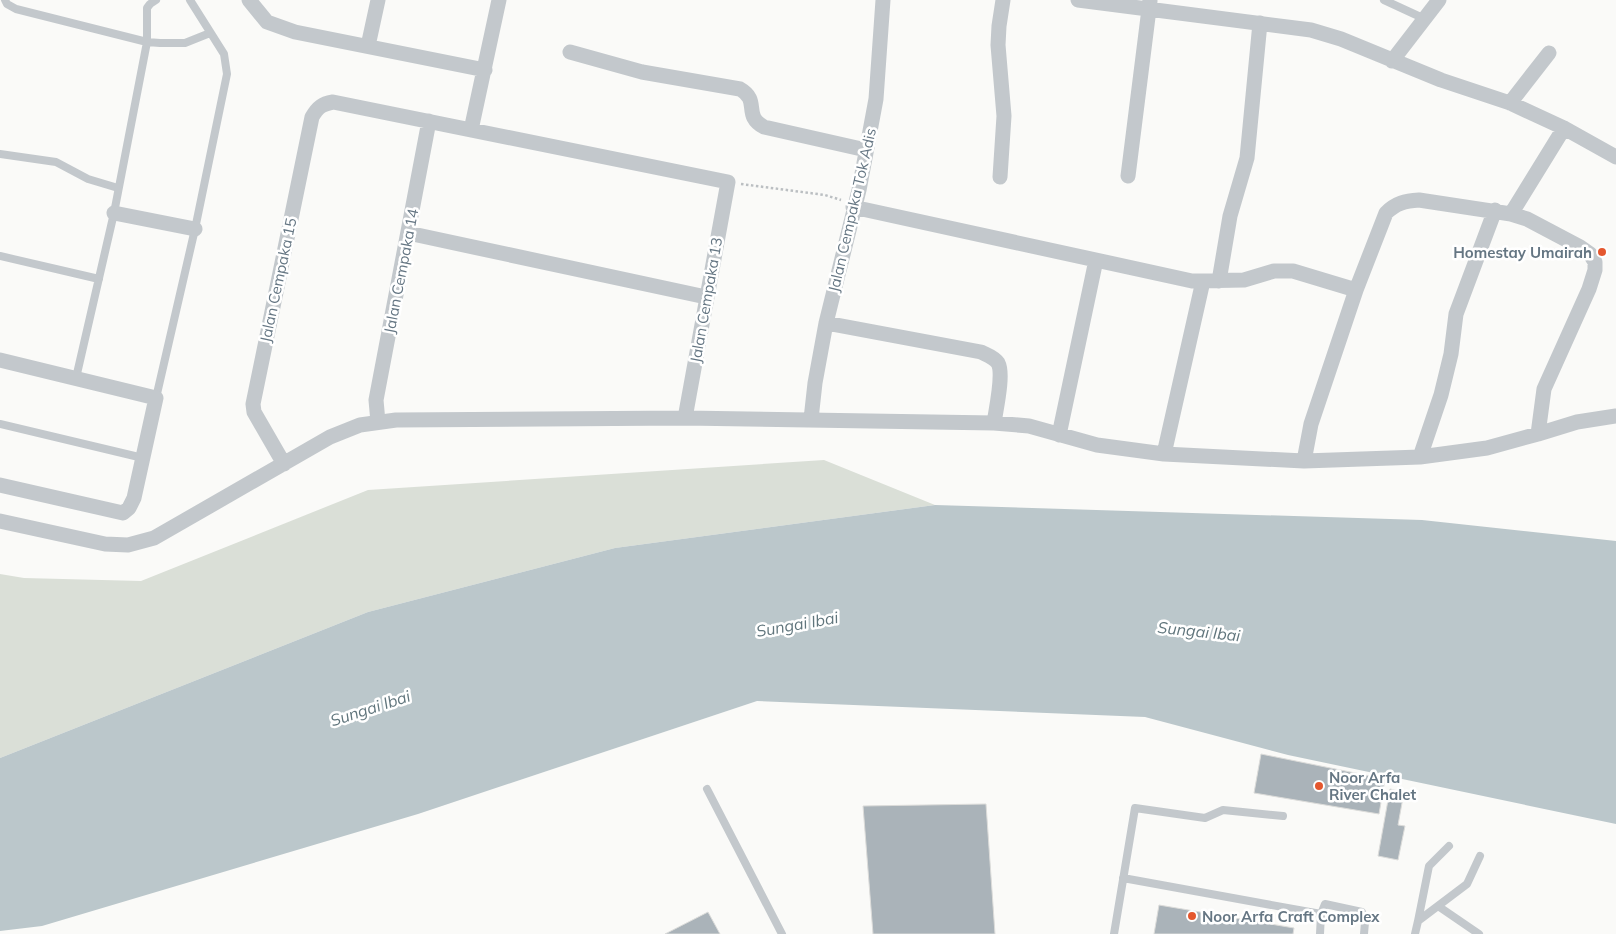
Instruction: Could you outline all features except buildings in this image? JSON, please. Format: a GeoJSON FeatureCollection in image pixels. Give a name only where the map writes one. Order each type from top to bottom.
{"type":"FeatureCollection","features":[{"type":"Feature","properties":{"kind":"street"},"geometry":{"type":"LineString","coordinates":[[248,0],[267,22],[295,32],[485,70]]}},
{"type":"Feature","properties":{"kind":"street"},"geometry":{"type":"LineString","coordinates":[[368,46],[378,0]]}},
{"type":"Feature","properties":{"kind":"street"},"geometry":{"type":"LineString","coordinates":[[472,130],[499,0]]}},
{"type":"Feature","properties":{"kind":"street","name":"Jalan Cempaka Tok Adis"},"geometry":{"type":"LineString","coordinates":[[811,419],[815,382],[826,323],[858,190],[876,99],[883,0]]}},
{"type":"Feature","properties":{"kind":"street"},"geometry":{"type":"LineString","coordinates":[[1000,177],[1004,116],[998,45],[999,26],[1004,0]]}},
{"type":"Feature","properties":{"kind":"street"},"geometry":{"type":"LineString","coordinates":[[1078,0],[1150,5],[1311,30],[1340,39],[1440,80],[1510,102],[1616,156]]}},
{"type":"Feature","properties":{"kind":"street"},"geometry":{"type":"LineString","coordinates":[[1392,61],[1439,0]]}},
{"type":"Feature","properties":{"kind":"street"},"geometry":{"type":"LineString","coordinates":[[1128,176],[1150,5]]}},
{"type":"Feature","properties":{"kind":"street"},"geometry":{"type":"LineString","coordinates":[[1219,281],[1230,216],[1247,158],[1260,22]]}},
{"type":"Feature","properties":{"kind":"street"},"geometry":{"type":"LineString","coordinates":[[570,52],[642,72],[740,89],[748,94],[751,99],[752,118],[764,128],[865,157]]}},
{"type":"Feature","properties":{"kind":"street"},"geometry":{"type":"LineString","coordinates":[[1510,102],[1548,53]]}},
{"type":"Feature","properties":{"kind":"street","name":"Jalan Cempaka 15"},"geometry":{"type":"LineString","coordinates":[[284,464],[254,412],[253,404],[312,116],[322,104],[333,102],[429,121]]}},
{"type":"Feature","properties":{"kind":"street"},"geometry":{"type":"LineString","coordinates":[[429,121],[728,182]]}},
{"type":"Feature","properties":{"kind":"street","name":"Jalan Cempaka 14"},"geometry":{"type":"LineString","coordinates":[[378,422],[376,400],[429,121]]}},
{"type":"Feature","properties":{"kind":"street"},"geometry":{"type":"LineString","coordinates":[[1511,214],[1564,128]]}},
{"type":"Feature","properties":{"kind":"street","name":"Jalan Cempaka 13"},"geometry":{"type":"LineString","coordinates":[[685,418],[728,182]]}},
{"type":"Feature","properties":{"kind":"street"},"geometry":{"type":"LineString","coordinates":[[1304,461],[1312,424],[1356,290],[1386,213],[1393,205],[1404,201],[1419,200],[1495,210],[1527,219],[1580,247],[1590,254],[1595,262],[1595,270],[1589,289],[1544,389],[1538,434]]}},
{"type":"Feature","properties":{"kind":"street"},"geometry":{"type":"LineString","coordinates":[[853,207],[1192,281],[1244,280],[1274,271],[1293,271],[1356,290]]}},
{"type":"Feature","properties":{"kind":"street"},"geometry":{"type":"LineString","coordinates":[[1420,457],[1441,394],[1451,354],[1456,314],[1495,210]]}},
{"type":"Feature","properties":{"kind":"street"},"geometry":{"type":"LineString","coordinates":[[114,213],[194,229]]}},
{"type":"Feature","properties":{"kind":"street"},"geometry":{"type":"LineString","coordinates":[[408,233],[706,297]]}},
{"type":"Feature","properties":{"kind":"street"},"geometry":{"type":"LineString","coordinates":[[1060,435],[1082,257]]}},
{"type":"Feature","properties":{"kind":"street"},"geometry":{"type":"LineString","coordinates":[[1164,454],[1203,281]]}},
{"type":"Feature","properties":{"kind":"street"},"geometry":{"type":"LineString","coordinates":[[826,323],[981,352],[990,356],[997,362],[1001,371],[994,423]]}},
{"type":"Feature","properties":{"kind":"street"},"geometry":{"type":"LineString","coordinates":[[0,360],[156,398],[134,498],[124,513],[0,485]]}},
{"type":"Feature","properties":{"kind":"street"},"geometry":{"type":"LineString","coordinates":[[0,521],[105,544],[128,546],[148,540],[330,437],[360,425],[396,420],[685,418],[994,423],[1036,428],[1097,445],[1164,454],[1304,461],[1420,457],[1487,448],[1576,422],[1616,416]]}},
{"type":"Feature","properties":{"kind":"lane"},"geometry":{"type":"LineString","coordinates":[[5,0],[7,4],[16,9],[147,42],[185,43],[210,33]]}},
{"type":"Feature","properties":{"kind":"lane"},"geometry":{"type":"LineString","coordinates":[[76,378],[114,213],[147,42],[147,8],[156,0]]}},
{"type":"Feature","properties":{"kind":"lane"},"geometry":{"type":"LineString","coordinates":[[156,398],[227,74],[224,54],[190,0]]}},
{"type":"Feature","properties":{"kind":"lane"},"geometry":{"type":"LineString","coordinates":[[1384,0],[1425,19]]}},
{"type":"Feature","properties":{"kind":"lane"},"geometry":{"type":"LineString","coordinates":[[0,154],[56,162],[88,179],[118,188]]}},
{"type":"Feature","properties":{"kind":"lane"},"geometry":{"type":"LineString","coordinates":[[0,256],[99,279]]}},
{"type":"Feature","properties":{"kind":"lane"},"geometry":{"type":"LineString","coordinates":[[0,424],[143,458]]}},
{"type":"Feature","properties":{"kind":"lane"},"geometry":{"type":"LineString","coordinates":[[707,788],[782,934]]}},
{"type":"Feature","properties":{"kind":"lane"},"geometry":{"type":"LineString","coordinates":[[1114,934],[1136,808],[1205,818],[1223,810],[1283,816]]}},
{"type":"Feature","properties":{"kind":"lane"},"geometry":{"type":"LineString","coordinates":[[1415,934],[1429,866],[1449,846]]}},
{"type":"Feature","properties":{"kind":"lane"},"geometry":{"type":"LineString","coordinates":[[1418,921],[1468,884],[1480,856]]}},
{"type":"Feature","properties":{"kind":"lane"},"geometry":{"type":"LineString","coordinates":[[1123,878],[1321,914]]}},
{"type":"Feature","properties":{"kind":"lane"},"geometry":{"type":"LineString","coordinates":[[1320,934],[1321,914],[1325,904],[1362,912],[1365,922],[1364,934]]}},
{"type":"Feature","properties":{"kind":"lane"},"geometry":{"type":"LineString","coordinates":[[1438,906],[1479,934]]}},
{"type":"Feature","properties":{"kind":"path"},"geometry":{"type":"LineString","coordinates":[[728,182],[791,192],[826,195],[853,207]]}},
{"type":"Feature","properties":{"kind":"shaded area"},"geometry":{"type":"Polygon","coordinates":[[[824,460],[935,505],[615,548],[368,612],[0,758],[0,574],[24,578],[141,581],[368,490],[824,460]]]}},
{"type":"Feature","properties":{"kind":"water","name":"Sungai Ibai"},"geometry":{"type":"Polygon","coordinates":[[[935,505],[1422,520],[1616,541],[1616,824],[1288,755],[1145,717],[757,701],[418,814],[42,926],[0,931],[0,758],[368,612],[615,548],[935,505]]]}},
{"type":"Feature","properties":{"kind":"place","name":"Homestay Umairah"},"geometry":{"type":"Point","coordinates":[1602,252]}},
{"type":"Feature","properties":{"kind":"place","name":"Noor Arfa River Chalet"},"geometry":{"type":"Point","coordinates":[1319,786]}},
{"type":"Feature","properties":{"kind":"place","name":"Noor Arfa Craft Complex"},"geometry":{"type":"Point","coordinates":[1192,916]}}]}
